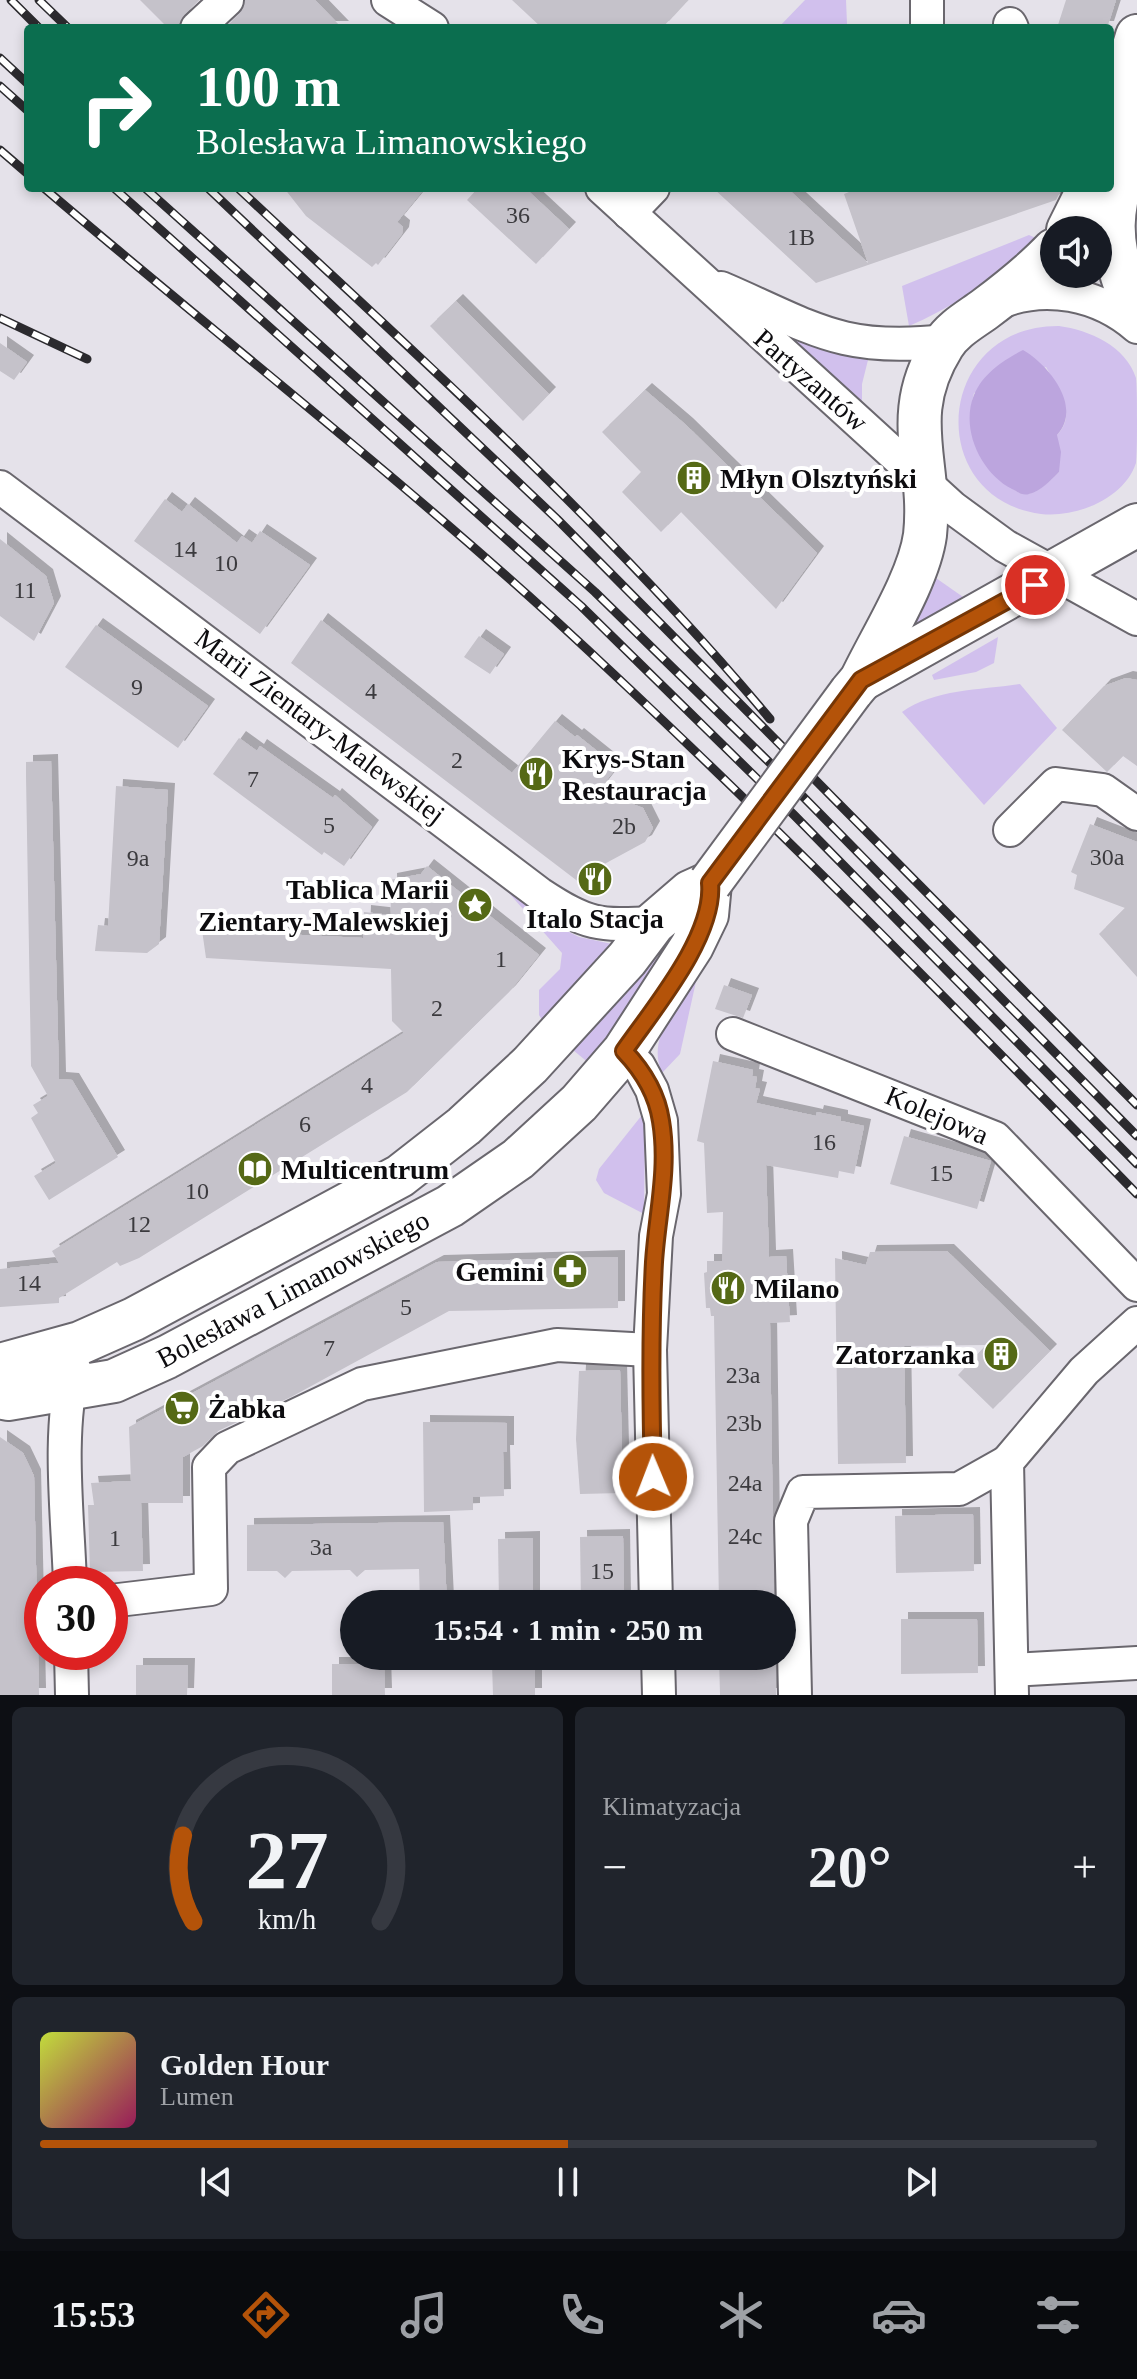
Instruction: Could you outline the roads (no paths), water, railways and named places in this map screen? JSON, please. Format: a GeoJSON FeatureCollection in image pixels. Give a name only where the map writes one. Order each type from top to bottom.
{"type":"FeatureCollection","features":[{"type":"Feature","properties":{"kind":"main road"},"geometry":{"type":"LineString","coordinates":[[1137,36],[1119,113],[1111,224],[1117,265],[1137,317]]}},
{"type":"Feature","properties":{"kind":"main road"},"geometry":{"type":"LineString","coordinates":[[1075,216],[1087,192]]}},
{"type":"Feature","properties":{"kind":"main road"},"geometry":{"type":"LineString","coordinates":[[945,341],[1040,262]]}},
{"type":"Feature","properties":{"kind":"main road","name":"Bolesława Limanowskiego"},"geometry":{"type":"LineString","coordinates":[[0,1365],[80,1343],[226,1273],[400,1176],[464,1126],[530,1065],[627,959],[654,923],[690,892],[710,883],[856,686],[921,553],[925,525],[918,409],[924,386],[945,341]]}},
{"type":"Feature","properties":{"kind":"main road","name":"Bolesława Limanowskiego"},"geometry":{"type":"LineString","coordinates":[[856,686],[1137,525]]}},
{"type":"Feature","properties":{"kind":"main road","name":"Bolesława Limanowskiego"},"geometry":{"type":"LineString","coordinates":[[0,1397],[68,1390],[114,1381],[167,1357],[450,1206],[518,1159],[579,1103],[624,1051],[692,946],[707,915],[710,883]]}},
{"type":"Feature","properties":{"kind":"street"},"geometry":{"type":"LineString","coordinates":[[201,24],[227,0]]}},
{"type":"Feature","properties":{"kind":"street"},"geometry":{"type":"LineString","coordinates":[[388,0],[427,24]]}},
{"type":"Feature","properties":{"kind":"street"},"geometry":{"type":"LineString","coordinates":[[416,0],[431,24]]}},
{"type":"Feature","properties":{"kind":"street"},"geometry":{"type":"LineString","coordinates":[[927,0],[927,24]]}},
{"type":"Feature","properties":{"kind":"street","name":"Partyzantów"},"geometry":{"type":"LineString","coordinates":[[606,192],[922,481],[985,533],[1054,574]]}},
{"type":"Feature","properties":{"kind":"street"},"geometry":{"type":"LineString","coordinates":[[629,213],[649,192]]}},
{"type":"Feature","properties":{"kind":"street","name":"Partyzantów"},"geometry":{"type":"LineString","coordinates":[[700,279],[828,337],[884,346],[945,341]]}},
{"type":"Feature","properties":{"kind":"street"},"geometry":{"type":"LineString","coordinates":[[983,311],[1023,295],[1066,294],[1108,306],[1137,327]]}},
{"type":"Feature","properties":{"kind":"street","name":"Marii Zientary-Malewskiej"},"geometry":{"type":"LineString","coordinates":[[0,487],[577,918],[606,926],[654,923]]}},
{"type":"Feature","properties":{"kind":"street"},"geometry":{"type":"LineString","coordinates":[[1054,574],[1137,619]]}},
{"type":"Feature","properties":{"kind":"street"},"geometry":{"type":"LineString","coordinates":[[1010,830],[1056,784],[1103,790],[1137,814]]}},
{"type":"Feature","properties":{"kind":"street","name":"Kolejowa"},"geometry":{"type":"LineString","coordinates":[[733,1034],[995,1138],[1137,1285]]}},
{"type":"Feature","properties":{"kind":"street"},"geometry":{"type":"LineString","coordinates":[[624,1051],[639,1066],[652,1090],[661,1121],[664,1194],[656,1236],[650,1350],[656,1590]]}},
{"type":"Feature","properties":{"kind":"street"},"geometry":{"type":"LineString","coordinates":[[795,1695],[791,1521],[803,1492],[959,1489],[1007,1462],[1084,1371],[1137,1323]]}},
{"type":"Feature","properties":{"kind":"street"},"geometry":{"type":"LineString","coordinates":[[70,1566],[68,1390],[80,1343]]}},
{"type":"Feature","properties":{"kind":"street"},"geometry":{"type":"LineString","coordinates":[[128,1599],[211,1589],[209,1467],[227,1448],[362,1384],[557,1345],[650,1350]]}},
{"type":"Feature","properties":{"kind":"street"},"geometry":{"type":"LineString","coordinates":[[1007,1462],[1012,1683],[1137,1663]]}},
{"type":"Feature","properties":{"kind":"street"},"geometry":{"type":"LineString","coordinates":[[71,1670],[72,1695]]}},
{"type":"Feature","properties":{"kind":"street"},"geometry":{"type":"LineString","coordinates":[[658,1670],[659,1695]]}},
{"type":"Feature","properties":{"kind":"railway"},"geometry":{"type":"LineString","coordinates":[[11,0],[35,24]]}},
{"type":"Feature","properties":{"kind":"railway"},"geometry":{"type":"LineString","coordinates":[[39,0],[64,24]]}},
{"type":"Feature","properties":{"kind":"railway"},"geometry":{"type":"LineString","coordinates":[[0,58],[24,80]]}},
{"type":"Feature","properties":{"kind":"railway"},"geometry":{"type":"LineString","coordinates":[[0,86],[24,107]]}},
{"type":"Feature","properties":{"kind":"railway"},"geometry":{"type":"LineString","coordinates":[[0,150],[24,171]]}},
{"type":"Feature","properties":{"kind":"railway"},"geometry":{"type":"LineString","coordinates":[[49,192],[364,454],[552,617],[776,829],[1137,1194]]}},
{"type":"Feature","properties":{"kind":"railway"},"geometry":{"type":"LineString","coordinates":[[118,192],[581,606],[794,815],[1137,1164]]}},
{"type":"Feature","properties":{"kind":"railway"},"geometry":{"type":"LineString","coordinates":[[149,192],[595,592],[769,762],[1137,1136]]}},
{"type":"Feature","properties":{"kind":"railway"},"geometry":{"type":"LineString","coordinates":[[212,192],[557,519],[1137,1105]]}},
{"type":"Feature","properties":{"kind":"railway"},"geometry":{"type":"LineString","coordinates":[[242,192],[579,511],[645,579],[770,719]]}},
{"type":"Feature","properties":{"kind":"railway"},"geometry":{"type":"LineString","coordinates":[[0,318],[87,359]]}},
{"type":"Feature","properties":{"kind":"place","name":"Młyn Olsztyński"},"geometry":{"type":"Point","coordinates":[694,478]}},
{"type":"Feature","properties":{"kind":"place","name":"Krys-Stan Restauracja"},"geometry":{"type":"Point","coordinates":[536,774]}},
{"type":"Feature","properties":{"kind":"place","name":"Italo Stacja"},"geometry":{"type":"Point","coordinates":[595,879]}},
{"type":"Feature","properties":{"kind":"place","name":"Tablica Marii Zientary-Malewskiej"},"geometry":{"type":"Point","coordinates":[475,905]}},
{"type":"Feature","properties":{"kind":"place","name":"Multicentrum"},"geometry":{"type":"Point","coordinates":[255,1169]}},
{"type":"Feature","properties":{"kind":"place","name":"Gemini"},"geometry":{"type":"Point","coordinates":[570,1271]}},
{"type":"Feature","properties":{"kind":"place","name":"Milano"},"geometry":{"type":"Point","coordinates":[728,1288]}},
{"type":"Feature","properties":{"kind":"place","name":"Zatorzanka"},"geometry":{"type":"Point","coordinates":[1001,1354]}},
{"type":"Feature","properties":{"kind":"place","name":"Żabka"},"geometry":{"type":"Point","coordinates":[182,1408]}}]}
